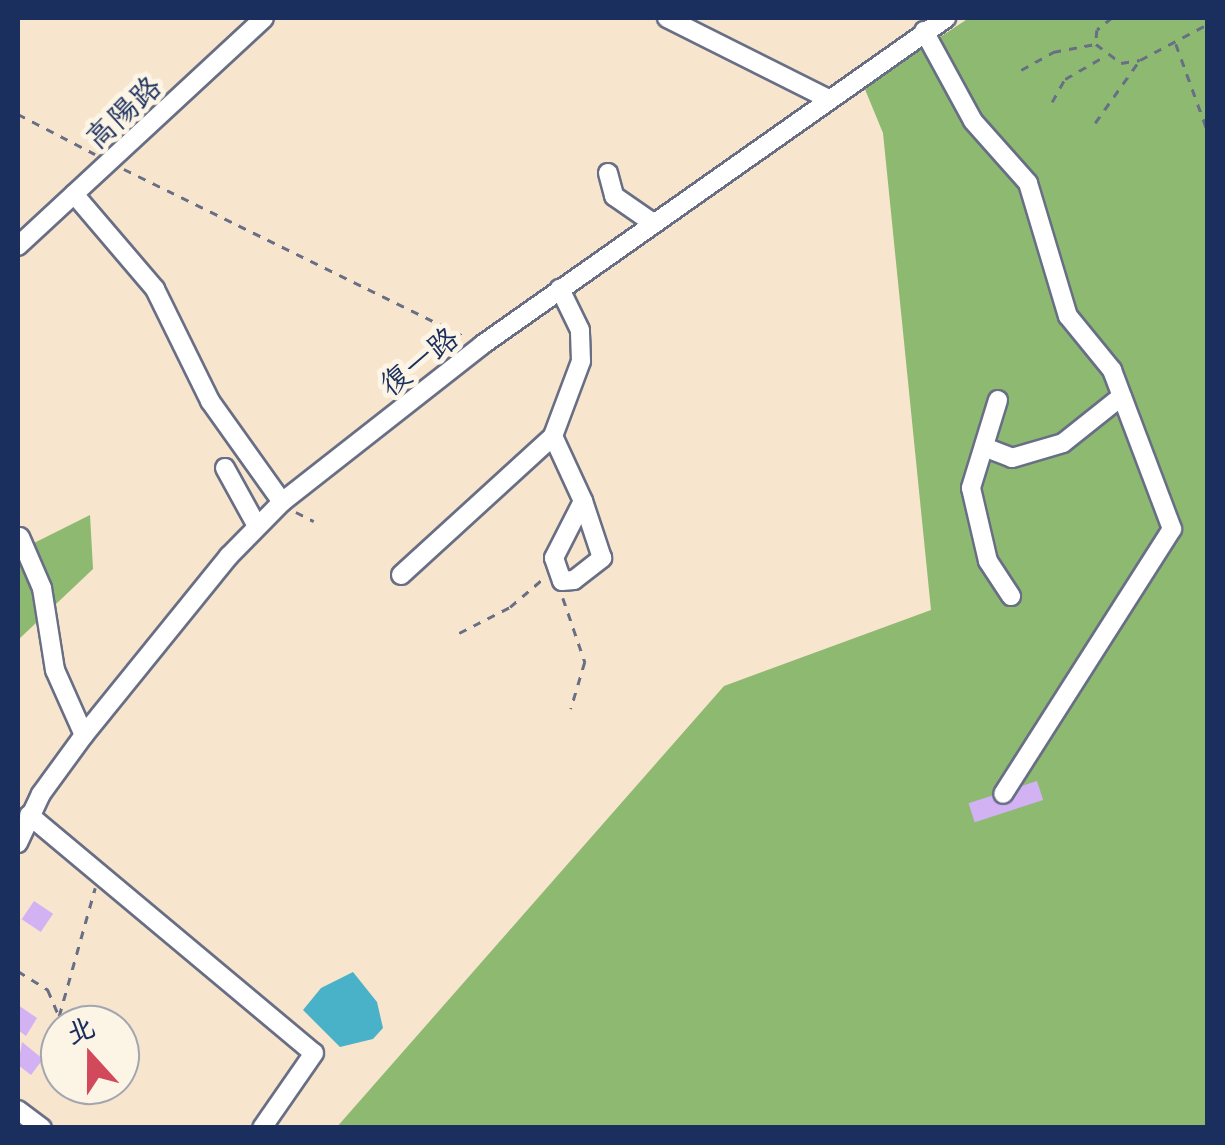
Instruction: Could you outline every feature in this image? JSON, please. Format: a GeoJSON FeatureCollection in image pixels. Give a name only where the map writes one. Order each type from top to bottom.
{"type":"FeatureCollection","features":[{"type":"Feature","properties":{"kind":"street","name":"高陽路"},"geometry":{"type":"LineString","coordinates":[[18,246],[264,18]]}},
{"type":"Feature","properties":{"kind":"street"},"geometry":{"type":"LineString","coordinates":[[668,18],[826,98]]}},
{"type":"Feature","properties":{"kind":"street","name":"復一路"},"geometry":{"type":"LineString","coordinates":[[18,843],[29,815],[84,735],[257,526],[282,502],[482,345],[826,98],[946,18]]}},
{"type":"Feature","properties":{"kind":"street"},"geometry":{"type":"LineString","coordinates":[[924,31],[973,120],[1028,183],[1042,246],[1068,316],[1112,370],[1172,529],[1003,794]]}},
{"type":"Feature","properties":{"kind":"street"},"geometry":{"type":"LineString","coordinates":[[608,173],[614,196],[653,223]]}},
{"type":"Feature","properties":{"kind":"street"},"geometry":{"type":"LineString","coordinates":[[74,194],[155,289],[210,401],[282,502]]}},
{"type":"Feature","properties":{"kind":"street"},"geometry":{"type":"LineString","coordinates":[[401,575],[553,436],[581,362],[580,330],[560,289]]}},
{"type":"Feature","properties":{"kind":"street"},"geometry":{"type":"LineString","coordinates":[[984,447],[1012,458],[1063,443],[1122,396]]}},
{"type":"Feature","properties":{"kind":"street"},"geometry":{"type":"LineString","coordinates":[[998,400],[972,488],[988,561],[1011,596]]}},
{"type":"Feature","properties":{"kind":"street"},"geometry":{"type":"LineString","coordinates":[[553,436],[584,501],[602,558],[574,580],[556,574],[557,549],[584,501]]}},
{"type":"Feature","properties":{"kind":"street"},"geometry":{"type":"LineString","coordinates":[[225,468],[257,526]]}},
{"type":"Feature","properties":{"kind":"street"},"geometry":{"type":"LineString","coordinates":[[20,537],[42,588],[56,670],[84,735]]}},
{"type":"Feature","properties":{"kind":"street"},"geometry":{"type":"LineString","coordinates":[[29,815],[314,1053],[262,1128]]}},
{"type":"Feature","properties":{"kind":"street"},"geometry":{"type":"LineString","coordinates":[[18,1110],[42,1128]]}},
{"type":"Feature","properties":{"kind":"path"},"geometry":{"type":"LineString","coordinates":[[1112,18],[1096,30],[1096,44],[1106,56],[1121,63],[1140,60],[1208,24]]}},
{"type":"Feature","properties":{"kind":"path"},"geometry":{"type":"LineString","coordinates":[[1176,42],[1208,132]]}},
{"type":"Feature","properties":{"kind":"path"},"geometry":{"type":"LineString","coordinates":[[1021,70],[1052,52],[1096,44]]}},
{"type":"Feature","properties":{"kind":"path"},"geometry":{"type":"LineString","coordinates":[[1052,102],[1066,78],[1106,56]]}},
{"type":"Feature","properties":{"kind":"path"},"geometry":{"type":"LineString","coordinates":[[1095,123],[1140,60]]}},
{"type":"Feature","properties":{"kind":"path"},"geometry":{"type":"LineString","coordinates":[[1200,110],[1208,108]]}},
{"type":"Feature","properties":{"kind":"path"},"geometry":{"type":"LineString","coordinates":[[18,114],[482,345]]}},
{"type":"Feature","properties":{"kind":"path"},"geometry":{"type":"LineString","coordinates":[[282,502],[314,521]]}},
{"type":"Feature","properties":{"kind":"path"},"geometry":{"type":"LineString","coordinates":[[459,634],[510,607],[556,574],[586,662],[571,710]]}},
{"type":"Feature","properties":{"kind":"path"},"geometry":{"type":"LineString","coordinates":[[18,971],[48,990],[60,1016],[82,953],[97,874]]}},
{"type":"Feature","properties":{"kind":"green space"},"geometry":{"type":"Polygon","coordinates":[[[969,18],[1207,18],[1207,1127],[336,1128],[724,686],[931,610],[883,133],[864,87],[969,18]]]}},
{"type":"Feature","properties":{"kind":"green space"},"geometry":{"type":"Polygon","coordinates":[[[90,515],[93,569],[18,640],[18,570],[34,543],[90,515]]]}},
{"type":"Feature","properties":{"kind":"water"},"geometry":{"type":"Polygon","coordinates":[[[353,972],[377,1002],[383,1028],[373,1039],[340,1047],[303,1010],[321,988],[353,972]]]}},
{"type":"Feature","properties":{"kind":"building"},"geometry":{"type":"Polygon","coordinates":[[[1037,781],[1043,800],[975,822],[969,803],[1037,781]]]}},
{"type":"Feature","properties":{"kind":"building"},"geometry":{"type":"Polygon","coordinates":[[[34,901],[53,914],[41,932],[22,919],[34,901]]]}},
{"type":"Feature","properties":{"kind":"building"},"geometry":{"type":"Polygon","coordinates":[[[18,1005],[37,1018],[26,1036],[18,1030],[18,1005]]]}},
{"type":"Feature","properties":{"kind":"building"},"geometry":{"type":"Polygon","coordinates":[[[22,1042],[40,1057],[31,1075],[18,1065],[22,1042]]]}}]}
